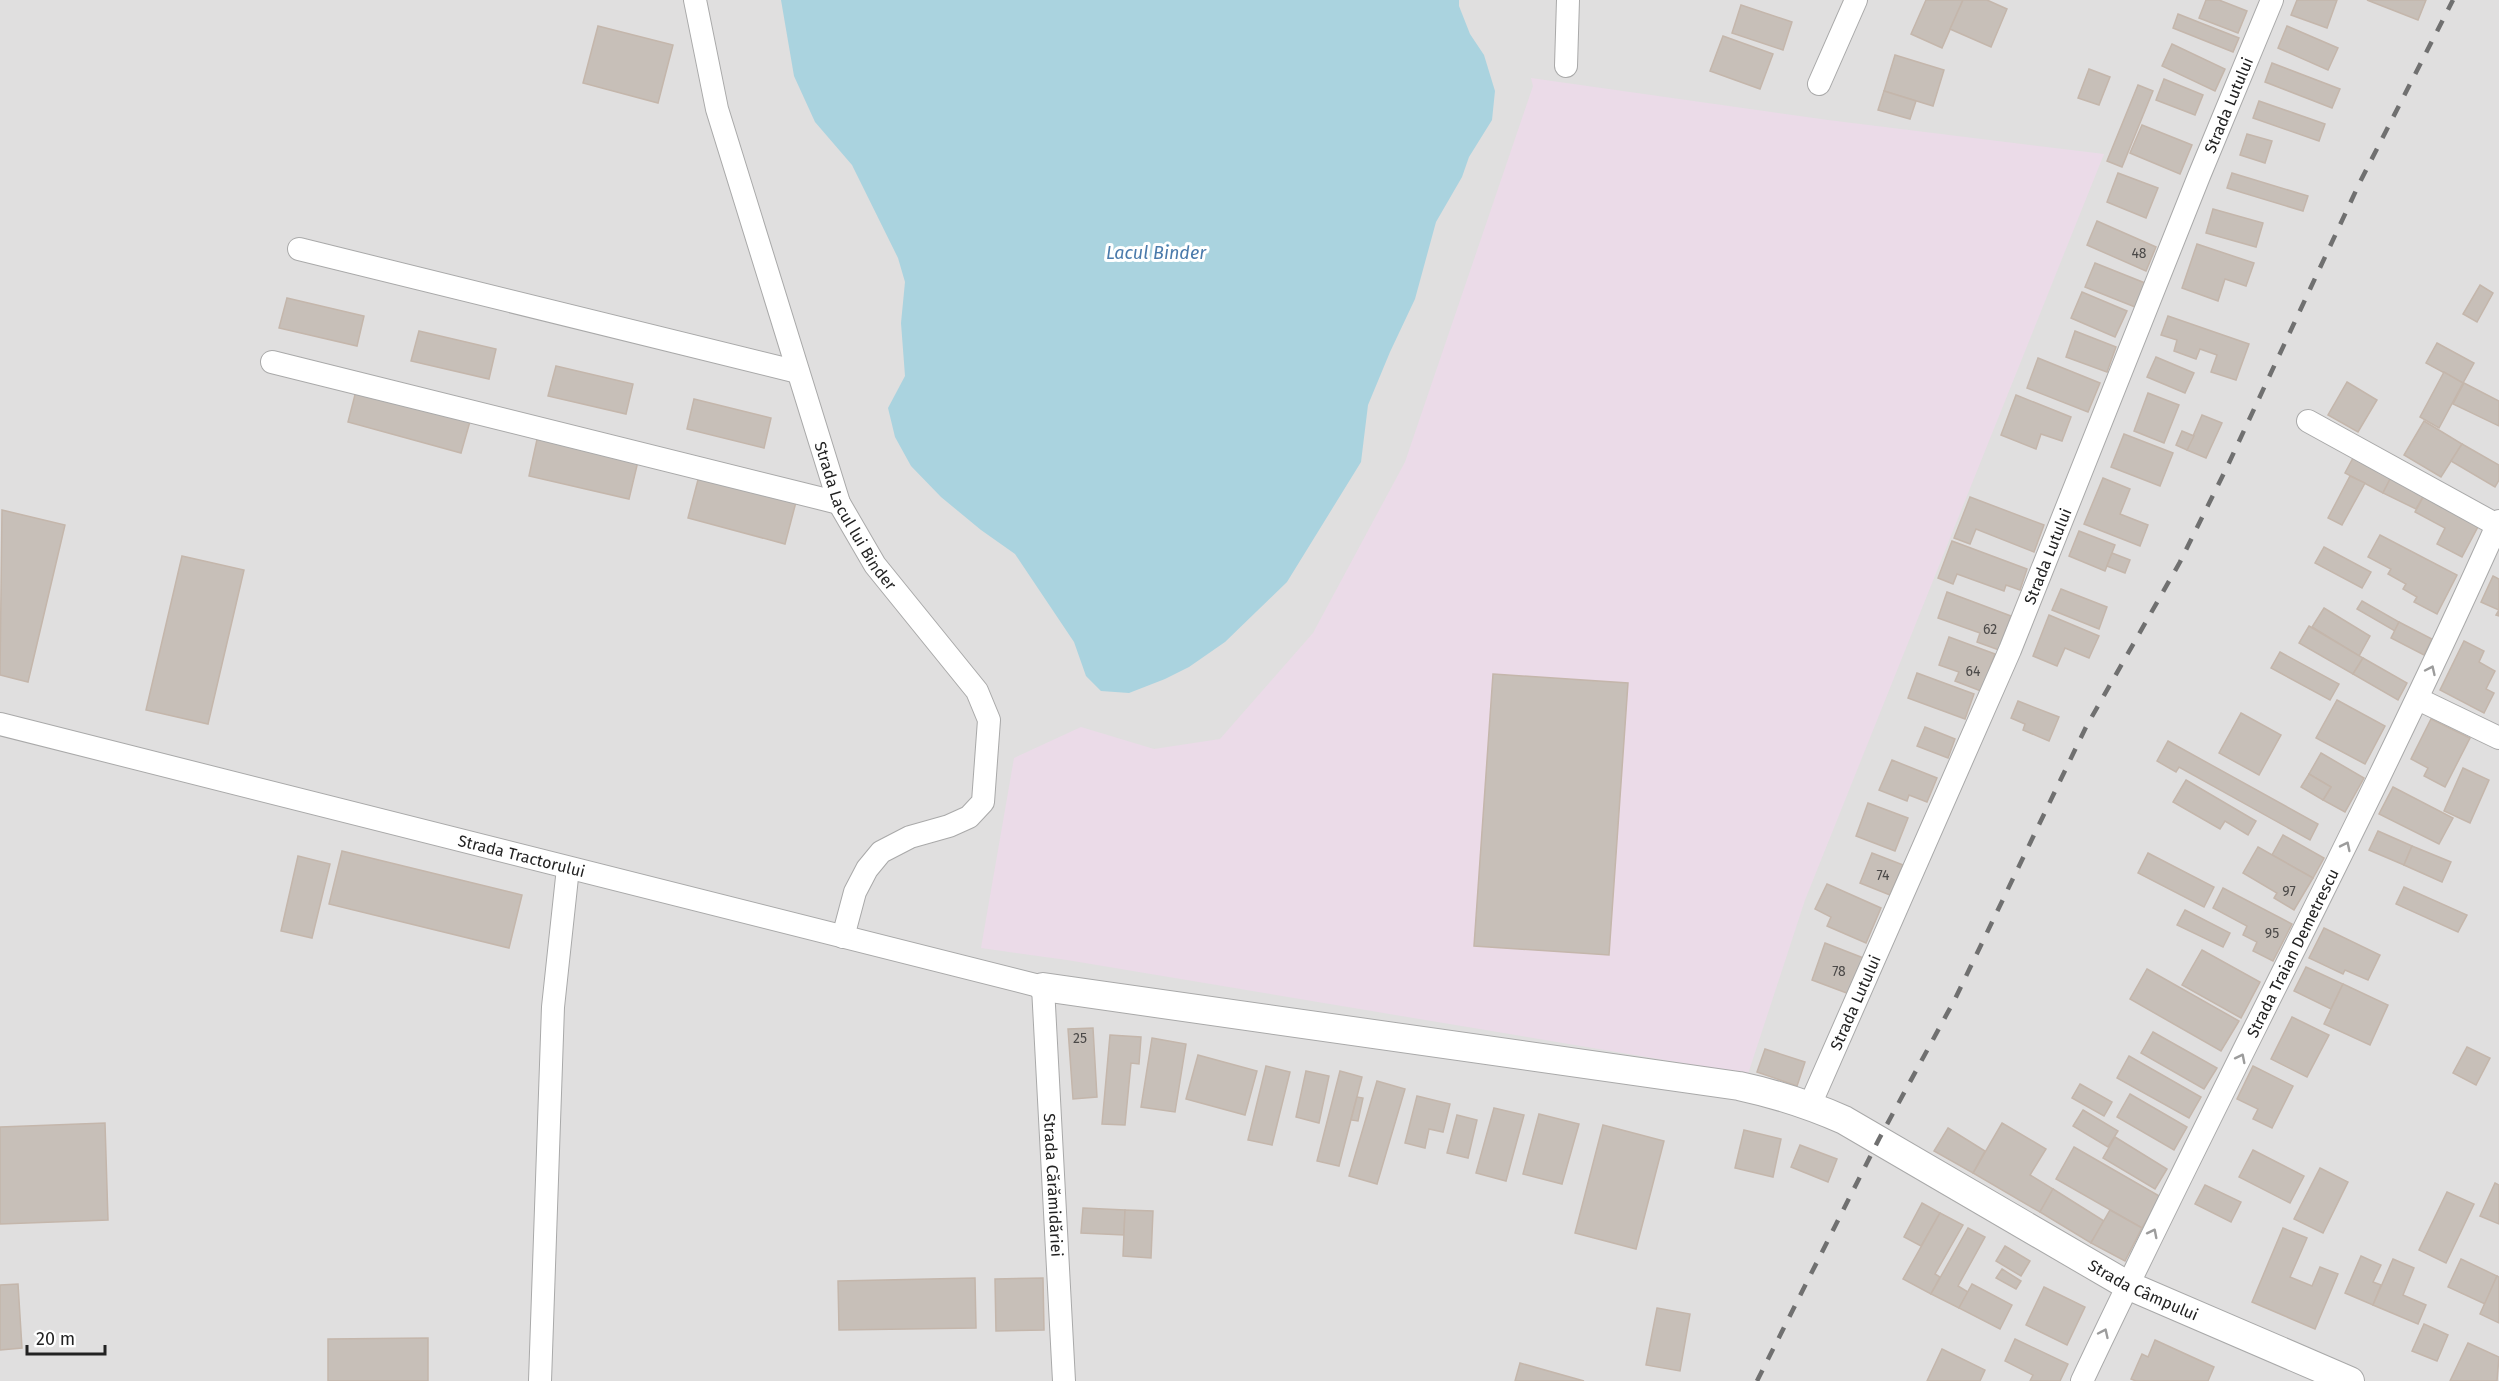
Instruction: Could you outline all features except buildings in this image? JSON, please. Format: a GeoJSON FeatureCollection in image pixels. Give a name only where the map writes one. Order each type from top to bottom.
{"type":"FeatureCollection","features":[{"type":"Feature","properties":{"kind":"street","name":"Strada Lacul lui Binder"},"geometry":{"type":"LineString","coordinates":[[695,0],[717,109],[839,503],[875,565],[977,691],[989,720],[983,802],[969,817],[949,826],[910,837],[881,852],[867,869],[855,892],[843,937]]}},
{"type":"Feature","properties":{"kind":"street"},"geometry":{"type":"LineString","coordinates":[[1566,66],[1568,0]]}},
{"type":"Feature","properties":{"kind":"street"},"geometry":{"type":"LineString","coordinates":[[1819,84],[1856,0]]}},
{"type":"Feature","properties":{"kind":"street","name":"Strada Lutului"},"geometry":{"type":"LineString","coordinates":[[1810,1105],[2010,650],[2199,176],[2272,0]]}},
{"type":"Feature","properties":{"kind":"street"},"geometry":{"type":"LineString","coordinates":[[299,249],[798,372]]}},
{"type":"Feature","properties":{"kind":"street"},"geometry":{"type":"LineString","coordinates":[[272,362],[839,503]]}},
{"type":"Feature","properties":{"kind":"street"},"geometry":{"type":"LineString","coordinates":[[2308,421],[2498,523]]}},
{"type":"Feature","properties":{"kind":"street","name":"Strada Traian Demetrescu"},"geometry":{"type":"LineString","coordinates":[[2082,1381],[2127,1285],[2418,699],[2498,523]]}},
{"type":"Feature","properties":{"kind":"street"},"geometry":{"type":"LineString","coordinates":[[2418,699],[2499,738]]}},
{"type":"Feature","properties":{"kind":"street","name":"Strada Tractorului"},"geometry":{"type":"LineString","coordinates":[[0,724],[1044,987]]}},
{"type":"Feature","properties":{"kind":"street"},"geometry":{"type":"LineString","coordinates":[[540,1381],[554,1007],[568,868]]}},
{"type":"Feature","properties":{"kind":"street","name":"Strada Câmpului"},"geometry":{"type":"LineString","coordinates":[[1044,987],[1739,1086],[1810,1105],[1879,1139],[1946,1181],[2127,1285],[2350,1381]]}},
{"type":"Feature","properties":{"kind":"street","name":"Strada Cărămidăriei"},"geometry":{"type":"LineString","coordinates":[[1044,987],[1064,1381]]}},
{"type":"Feature","properties":{"kind":"shaded area"},"geometry":{"type":"Polygon","coordinates":[[[0,0],[2499,0],[2499,1381],[0,1381],[0,0]]]}},
{"type":"Feature","properties":{"kind":"shaded area"},"geometry":{"type":"Polygon","coordinates":[[[1531,78],[1828,120],[2104,154],[1805,900],[1748,1074],[1067,960],[981,948],[1014,758],[1081,727],[1154,749],[1220,739],[1313,633],[1405,462],[1533,86],[1531,78]]]}},
{"type":"Feature","properties":{"kind":"water","name":"Lacul Binder"},"geometry":{"type":"Polygon","coordinates":[[[781,0],[1459,0],[1459,6],[1470,34],[1484,55],[1495,91],[1492,120],[1469,157],[1462,177],[1436,222],[1415,299],[1368,405],[1361,462],[1287,582],[1225,642],[1189,667],[1129,693],[1101,691],[1086,676],[1074,642],[1015,554],[941,497],[911,466],[895,437],[888,408],[905,376],[901,323],[905,282],[898,258],[852,165],[815,122],[794,76],[781,0]]]}},
{"type":"Feature","properties":{"kind":"railway"},"geometry":{"type":"LineString","coordinates":[[1757,1381],[1879,1139],[1955,999],[2086,727],[2180,562],[2227,467],[2360,182],[2453,0]]}}]}
